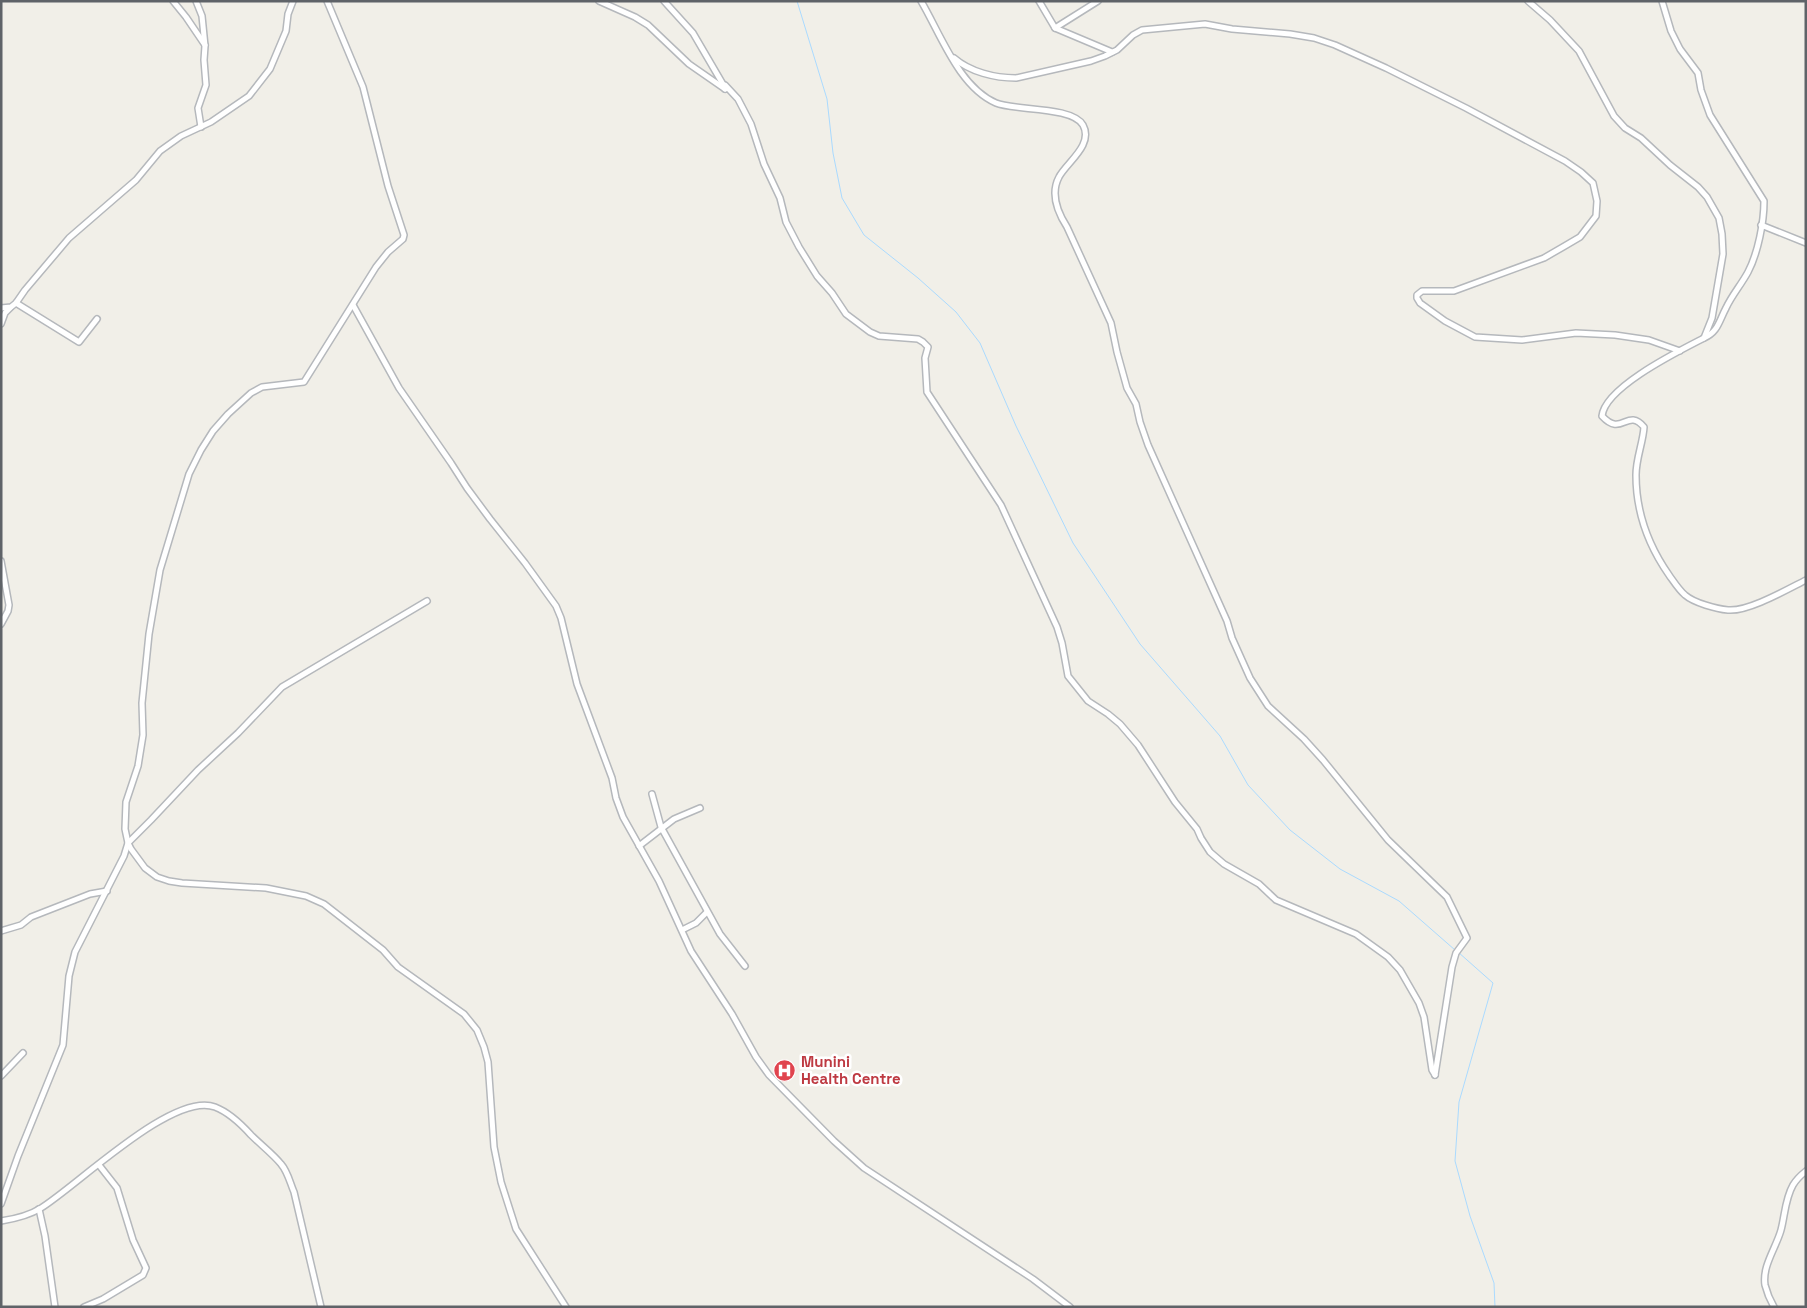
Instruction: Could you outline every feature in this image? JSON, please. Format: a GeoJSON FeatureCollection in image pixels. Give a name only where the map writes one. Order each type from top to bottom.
{"type":"FeatureCollection","features":[{"type":"Feature","properties":{"kind":"street"},"geometry":{"type":"LineString","coordinates":[[173,1],[205,46]]}},
{"type":"Feature","properties":{"kind":"street"},"geometry":{"type":"LineString","coordinates":[[196,1],[202,16],[205,46],[206,85],[198,108],[201,127]]}},
{"type":"Feature","properties":{"kind":"street"},"geometry":{"type":"LineString","coordinates":[[1,324],[4,312],[13,305],[70,238],[136,180],[160,151],[181,136],[219,117],[249,96],[266,75],[286,31],[288,14],[293,1]]}},
{"type":"Feature","properties":{"kind":"street"},"geometry":{"type":"LineString","coordinates":[[327,1],[363,87],[388,186],[404,235],[401,242],[388,252],[376,267],[304,382],[270,386],[251,393],[213,431],[189,474],[160,570],[149,634],[143,696],[143,735],[138,766],[126,802],[125,829],[131,849],[145,868],[157,877],[182,883],[266,888],[306,896],[324,904],[383,950],[398,967],[464,1014],[477,1030],[488,1062],[497,1168],[516,1229],[566,1307]]}},
{"type":"Feature","properties":{"kind":"street"},"geometry":{"type":"LineString","coordinates":[[599,1],[648,25],[689,64],[725,89]]}},
{"type":"Feature","properties":{"kind":"street"},"geometry":{"type":"LineString","coordinates":[[664,1],[693,33],[724,84],[725,89]]}},
{"type":"Feature","properties":{"kind":"street"},"geometry":{"type":"LineString","coordinates":[[725,89],[725,85],[738,99],[751,124],[764,164],[780,198],[786,222],[799,248],[817,276],[832,293],[846,314],[870,332],[879,336],[918,339],[928,347],[925,358],[927,392],[1001,505],[1057,627],[1068,676],[1079,692],[1088,701],[1120,724],[1138,746],[1175,802],[1216,858],[1259,884],[1276,900],[1356,934],[1380,951],[1395,965],[1419,1003],[1424,1017],[1432,1070],[1436,1075],[1452,967],[1456,953],[1468,938],[1447,897],[1388,840],[1323,760],[1304,739],[1268,706],[1250,678],[1223,612],[1148,445],[1136,404],[1127,388],[1111,323],[1067,227],[1059,214],[1056,199],[1059,177],[1080,150],[1085,133],[1084,126],[1074,118],[1046,110],[997,103],[973,88],[920,1]]}},
{"type":"Feature","properties":{"kind":"street"},"geometry":{"type":"LineString","coordinates":[[1040,1],[1055,28],[1112,52]]}},
{"type":"Feature","properties":{"kind":"street"},"geometry":{"type":"LineString","coordinates":[[1055,28],[1098,1]]}},
{"type":"Feature","properties":{"kind":"street"},"geometry":{"type":"LineString","coordinates":[[1528,1],[1550,20],[1579,51],[1614,116],[1625,128],[1641,138],[1670,165],[1698,187],[1707,197],[1719,218],[1722,254],[1712,318],[1704,338]]}},
{"type":"Feature","properties":{"kind":"street"},"geometry":{"type":"LineString","coordinates":[[1662,1],[1677,42],[1698,73],[1703,96],[1710,115],[1763,198],[1761,225],[1748,272],[1725,309],[1717,328],[1710,335],[1641,372],[1619,391],[1602,410],[1602,416],[1611,424],[1616,425],[1634,419],[1644,426],[1638,452],[1636,474],[1641,519],[1656,557],[1685,595],[1697,602],[1728,610],[1743,608],[1776,596],[1806,580]]}},
{"type":"Feature","properties":{"kind":"street"},"geometry":{"type":"LineString","coordinates":[[952,56],[968,67],[1005,78],[1030,75],[1090,61],[1112,52],[1142,30],[1205,24],[1232,29],[1314,38],[1335,45],[1437,92],[1565,161],[1593,183],[1597,210],[1596,216],[1580,237],[1544,258],[1454,291],[1422,291],[1416,298],[1420,303],[1445,321],[1475,337],[1522,340],[1576,333],[1615,334],[1649,340],[1680,351]]}},
{"type":"Feature","properties":{"kind":"street"},"geometry":{"type":"LineString","coordinates":[[1761,225],[1806,244]]}},
{"type":"Feature","properties":{"kind":"street"},"geometry":{"type":"LineString","coordinates":[[1,308],[13,305],[79,342],[97,318]]}},
{"type":"Feature","properties":{"kind":"street"},"geometry":{"type":"LineString","coordinates":[[353,305],[399,388],[467,488],[526,563],[556,606],[561,618],[577,684],[612,778],[616,798],[623,817],[659,881],[690,951],[732,1014],[756,1058],[769,1076],[834,1141],[869,1172],[1033,1279],[1070,1307]]}},
{"type":"Feature","properties":{"kind":"street"},"geometry":{"type":"LineString","coordinates":[[1,561],[9,605],[1,624]]}},
{"type":"Feature","properties":{"kind":"street"},"geometry":{"type":"LineString","coordinates":[[1,1204],[18,1156],[64,1045],[69,976],[75,952],[107,891],[124,856],[128,843],[282,687],[427,601]]}},
{"type":"Feature","properties":{"kind":"street"},"geometry":{"type":"LineString","coordinates":[[652,794],[661,827],[720,934],[744,966]]}},
{"type":"Feature","properties":{"kind":"street"},"geometry":{"type":"LineString","coordinates":[[639,846],[661,827],[682,815],[700,808]]}},
{"type":"Feature","properties":{"kind":"street"},"geometry":{"type":"LineString","coordinates":[[1,931],[21,925],[30,916],[90,894],[107,891]]}},
{"type":"Feature","properties":{"kind":"street"},"geometry":{"type":"LineString","coordinates":[[682,930],[696,923],[707,912]]}},
{"type":"Feature","properties":{"kind":"street"},"geometry":{"type":"LineString","coordinates":[[1,1076],[23,1054]]}},
{"type":"Feature","properties":{"kind":"street"},"geometry":{"type":"LineString","coordinates":[[1,1222],[39,1209],[130,1141],[167,1116],[186,1109],[202,1106],[214,1107],[246,1130],[281,1164],[288,1175],[294,1192],[322,1307]]}},
{"type":"Feature","properties":{"kind":"street"},"geometry":{"type":"LineString","coordinates":[[84,1307],[103,1299],[144,1275],[146,1268],[133,1240],[117,1188],[99,1164]]}},
{"type":"Feature","properties":{"kind":"street"},"geometry":{"type":"LineString","coordinates":[[1774,1307],[1765,1285],[1766,1269],[1777,1244],[1788,1195],[1794,1183],[1806,1171]]}},
{"type":"Feature","properties":{"kind":"street"},"geometry":{"type":"LineString","coordinates":[[39,1209],[45,1236],[55,1307]]}},
{"type":"Feature","properties":{"kind":"waterway"},"geometry":{"type":"LineString","coordinates":[[797,1],[827,99],[833,153],[842,198],[864,235],[918,278],[956,312],[980,343],[1016,426],[1073,543],[1140,644],[1220,736],[1248,785],[1290,830],[1340,869],[1399,901],[1455,950]]}},
{"type":"Feature","properties":{"kind":"waterway"},"geometry":{"type":"LineString","coordinates":[[1458,952],[1493,983],[1459,1102],[1455,1161],[1470,1216],[1494,1283],[1495,1307]]}},
{"type":"Feature","properties":{"kind":"place","name":"Munini Health Centre"},"geometry":{"type":"Point","coordinates":[785,1071]}}]}
